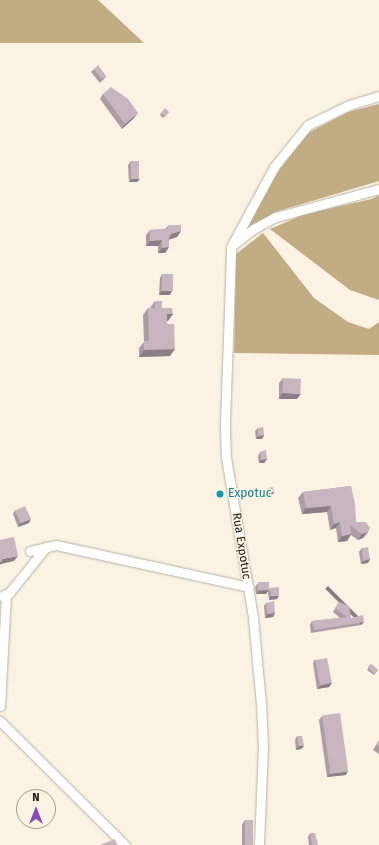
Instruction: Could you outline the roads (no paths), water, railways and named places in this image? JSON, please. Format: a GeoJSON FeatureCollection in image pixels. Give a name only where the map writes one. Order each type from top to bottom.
{"type":"FeatureCollection","features":[{"type":"Feature","properties":{"kind":"street"},"geometry":{"type":"LineString","coordinates":[[231,247],[274,167],[308,125],[349,105],[379,96]]}},
{"type":"Feature","properties":{"kind":"street"},"geometry":{"type":"LineString","coordinates":[[231,247],[253,229],[276,217],[379,188]]}},
{"type":"Feature","properties":{"kind":"street","name":"Rua Expotuc"},"geometry":{"type":"LineString","coordinates":[[231,247],[224,423],[226,458],[248,587],[261,704],[263,746],[259,845]]}},
{"type":"Feature","properties":{"kind":"street"},"geometry":{"type":"LineString","coordinates":[[30,551],[56,545],[248,587]]}},
{"type":"Feature","properties":{"kind":"street"},"geometry":{"type":"LineString","coordinates":[[0,706],[3,596],[46,547]]}},
{"type":"Feature","properties":{"kind":"street"},"geometry":{"type":"LineString","coordinates":[[0,721],[125,845]]}},
{"type":"Feature","properties":{"kind":"place","name":"Expotuc"},"geometry":{"type":"Point","coordinates":[220,494]}}]}
